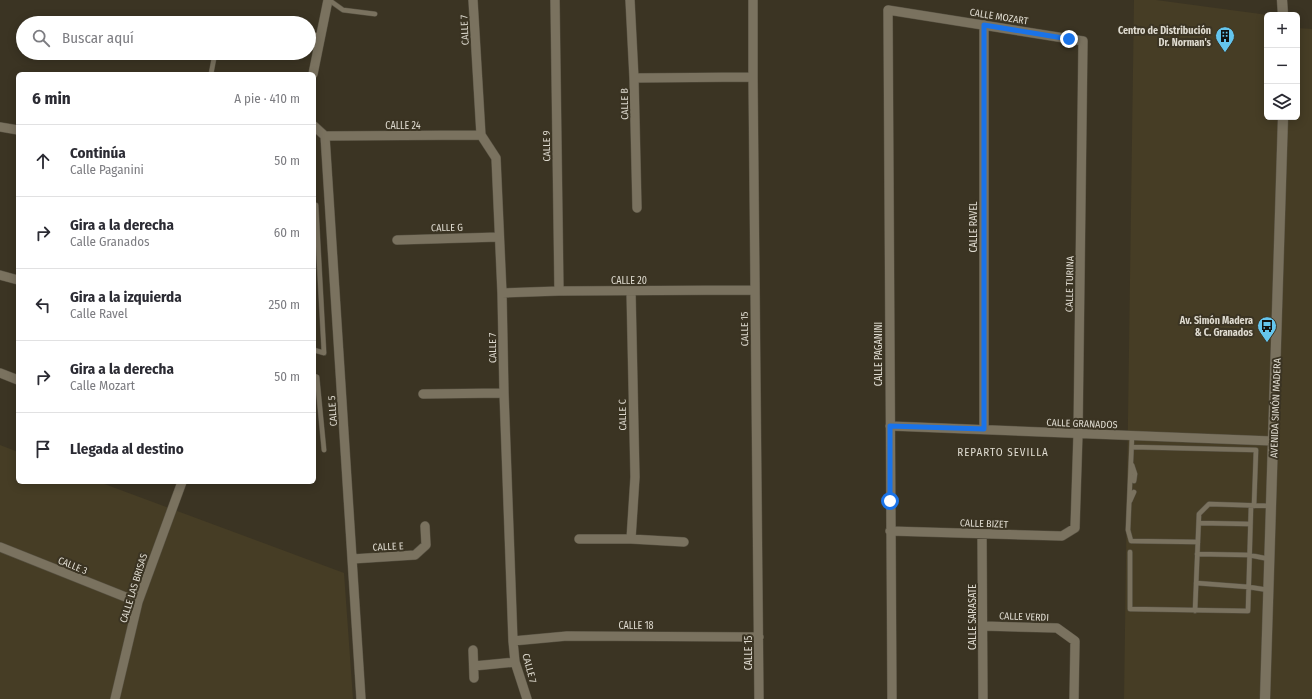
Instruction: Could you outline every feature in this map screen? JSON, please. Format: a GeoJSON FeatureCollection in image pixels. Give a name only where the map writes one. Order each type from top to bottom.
{"type":"FeatureCollection","features":[{"type":"Feature","properties":{"kind":"street"},"geometry":{"type":"LineString","coordinates":[[313,72],[322,36],[328,0]]}},
{"type":"Feature","properties":{"kind":"street","name":"CALLE 7"},"geometry":{"type":"LineString","coordinates":[[473,0],[481,135],[496,158],[502,293],[513,641],[515,662],[527,699]]}},
{"type":"Feature","properties":{"kind":"street","name":"CALLE 9"},"geometry":{"type":"LineString","coordinates":[[555,0],[559,291]]}},
{"type":"Feature","properties":{"kind":"street","name":"CALLE B"},"geometry":{"type":"LineString","coordinates":[[630,0],[634,78],[637,208]]}},
{"type":"Feature","properties":{"kind":"street","name":"CALLE 15"},"geometry":{"type":"LineString","coordinates":[[753,0],[759,699]]}},
{"type":"Feature","properties":{"kind":"street"},"geometry":{"type":"LineString","coordinates":[[1282,0],[1283,12]]}},
{"type":"Feature","properties":{"kind":"street","name":"CALLE MOZART"},"geometry":{"type":"LineString","coordinates":[[888,10],[1083,41]]}},
{"type":"Feature","properties":{"kind":"street","name":"CALLE PAGANINI"},"geometry":{"type":"LineString","coordinates":[[888,10],[892,699]]}},
{"type":"Feature","properties":{"kind":"street","name":"CALLE RAVEL"},"geometry":{"type":"LineString","coordinates":[[984,25],[984,429]]}},
{"type":"Feature","properties":{"kind":"street","name":"CALLE TURINA"},"geometry":{"type":"LineString","coordinates":[[1075,528],[1078,434],[1083,41]]}},
{"type":"Feature","properties":{"kind":"street"},"geometry":{"type":"LineString","coordinates":[[634,78],[753,77]]}},
{"type":"Feature","properties":{"kind":"street","name":"AVENIDA SIMÓN MADERA"},"geometry":{"type":"LineString","coordinates":[[1265,699],[1283,120]]}},
{"type":"Feature","properties":{"kind":"street"},"geometry":{"type":"LineString","coordinates":[[0,127],[16,130]]}},
{"type":"Feature","properties":{"kind":"street"},"geometry":{"type":"LineString","coordinates":[[316,128],[325,136]]}},
{"type":"Feature","properties":{"kind":"street","name":"CALLE 24"},"geometry":{"type":"LineString","coordinates":[[325,136],[481,135]]}},
{"type":"Feature","properties":{"kind":"street","name":"CALLE 5"},"geometry":{"type":"LineString","coordinates":[[325,136],[361,699]]}},
{"type":"Feature","properties":{"kind":"street","name":"CALLE G"},"geometry":{"type":"LineString","coordinates":[[397,240],[499,237]]}},
{"type":"Feature","properties":{"kind":"street"},"geometry":{"type":"LineString","coordinates":[[0,275],[16,279]]}},
{"type":"Feature","properties":{"kind":"street","name":"CALLE 20"},"geometry":{"type":"LineString","coordinates":[[502,293],[559,291],[755,290]]}},
{"type":"Feature","properties":{"kind":"street","name":"CALLE C"},"geometry":{"type":"LineString","coordinates":[[631,291],[635,477],[631,539]]}},
{"type":"Feature","properties":{"kind":"street"},"geometry":{"type":"LineString","coordinates":[[0,374],[16,379]]}},
{"type":"Feature","properties":{"kind":"street"},"geometry":{"type":"LineString","coordinates":[[423,394],[504,393]]}},
{"type":"Feature","properties":{"kind":"street","name":"CALLE GRANADOS"},"geometry":{"type":"LineString","coordinates":[[890,426],[1274,441]]}},
{"type":"Feature","properties":{"kind":"street","name":"CALLE LAS BRISAS"},"geometry":{"type":"LineString","coordinates":[[115,699],[138,602],[181,484]]}},
{"type":"Feature","properties":{"kind":"street","name":"CALLE E"},"geometry":{"type":"LineString","coordinates":[[352,559],[415,555],[426,545],[425,526]]}},
{"type":"Feature","properties":{"kind":"street","name":"CALLE BIZET"},"geometry":{"type":"LineString","coordinates":[[890,531],[1062,536],[1075,528]]}},
{"type":"Feature","properties":{"kind":"street","name":"CALLE SARASATE"},"geometry":{"type":"LineString","coordinates":[[982,534],[983,699]]}},
{"type":"Feature","properties":{"kind":"street"},"geometry":{"type":"LineString","coordinates":[[579,539],[631,539],[684,542]]}},
{"type":"Feature","properties":{"kind":"street","name":"CALLE 3"},"geometry":{"type":"LineString","coordinates":[[0,547],[138,602]]}},
{"type":"Feature","properties":{"kind":"street","name":"CALLE VERDI"},"geometry":{"type":"LineString","coordinates":[[983,626],[1057,628],[1075,641],[1074,699]]}},
{"type":"Feature","properties":{"kind":"street","name":"CALLE 18"},"geometry":{"type":"LineString","coordinates":[[513,641],[567,636],[759,637]]}},
{"type":"Feature","properties":{"kind":"street"},"geometry":{"type":"LineString","coordinates":[[474,650],[474,678]]}},
{"type":"Feature","properties":{"kind":"street"},"geometry":{"type":"LineString","coordinates":[[474,666],[515,662]]}},
{"type":"Feature","properties":{"kind":"lane"},"geometry":{"type":"LineString","coordinates":[[328,0],[343,10],[375,14]]}},
{"type":"Feature","properties":{"kind":"lane"},"geometry":{"type":"LineString","coordinates":[[316,35],[322,36]]}},
{"type":"Feature","properties":{"kind":"lane"},"geometry":{"type":"LineString","coordinates":[[211,72],[214,60]]}},
{"type":"Feature","properties":{"kind":"lane"},"geometry":{"type":"LineString","coordinates":[[316,205],[324,353],[316,351]]}},
{"type":"Feature","properties":{"kind":"lane"},"geometry":{"type":"LineString","coordinates":[[316,377],[324,450]]}},
{"type":"Feature","properties":{"kind":"lane"},"geometry":{"type":"LineString","coordinates":[[1132,436],[1128,530],[1131,541],[1198,542]]}},
{"type":"Feature","properties":{"kind":"lane"},"geometry":{"type":"LineString","coordinates":[[1130,552],[1130,609],[1248,611],[1250,524],[1256,450],[1132,447]]}},
{"type":"Feature","properties":{"kind":"lane"},"geometry":{"type":"LineString","coordinates":[[1131,464],[1135,474],[1134,481]]}},
{"type":"Feature","properties":{"kind":"lane"},"geometry":{"type":"LineString","coordinates":[[1129,502],[1134,492]]}},
{"type":"Feature","properties":{"kind":"lane"},"geometry":{"type":"LineString","coordinates":[[1195,611],[1199,514],[1209,504],[1272,506]]}},
{"type":"Feature","properties":{"kind":"lane"},"geometry":{"type":"LineString","coordinates":[[1198,523],[1250,524]]}},
{"type":"Feature","properties":{"kind":"lane"},"geometry":{"type":"LineString","coordinates":[[1197,554],[1249,555],[1270,559]]}},
{"type":"Feature","properties":{"kind":"lane"},"geometry":{"type":"LineString","coordinates":[[1196,583],[1269,590]]}},
{"type":"Feature","properties":{"kind":"shaded area"},"geometry":{"type":"Polygon","coordinates":[[[1134,0],[1156,0],[1264,14],[1264,120],[1300,120],[1300,28],[1312,29],[1312,699],[1124,699],[1134,0]]]}},
{"type":"Feature","properties":{"kind":"shaded area"},"geometry":{"type":"Polygon","coordinates":[[[0,445],[16,451],[16,484],[104,484],[344,573],[353,699],[0,699],[0,445]]]}},
{"type":"Feature","properties":{"kind":"place","name":"Centro de Distribución Dr. Norman's"},"geometry":{"type":"Point","coordinates":[1225,53]}},
{"type":"Feature","properties":{"kind":"place","name":"Av. Simón Madera & C. Granados"},"geometry":{"type":"Point","coordinates":[1267,343]}},
{"type":"Feature","properties":{"kind":"district","name":"REPARTO SEVILLA"},"geometry":{"type":"Point","coordinates":[1003,452]}},
{"type":"Feature","properties":{"kind":"route"},"geometry":{"type":"LineString","coordinates":[[890,501],[890,426],[984,429],[984,25],[1069,39]]}}]}
